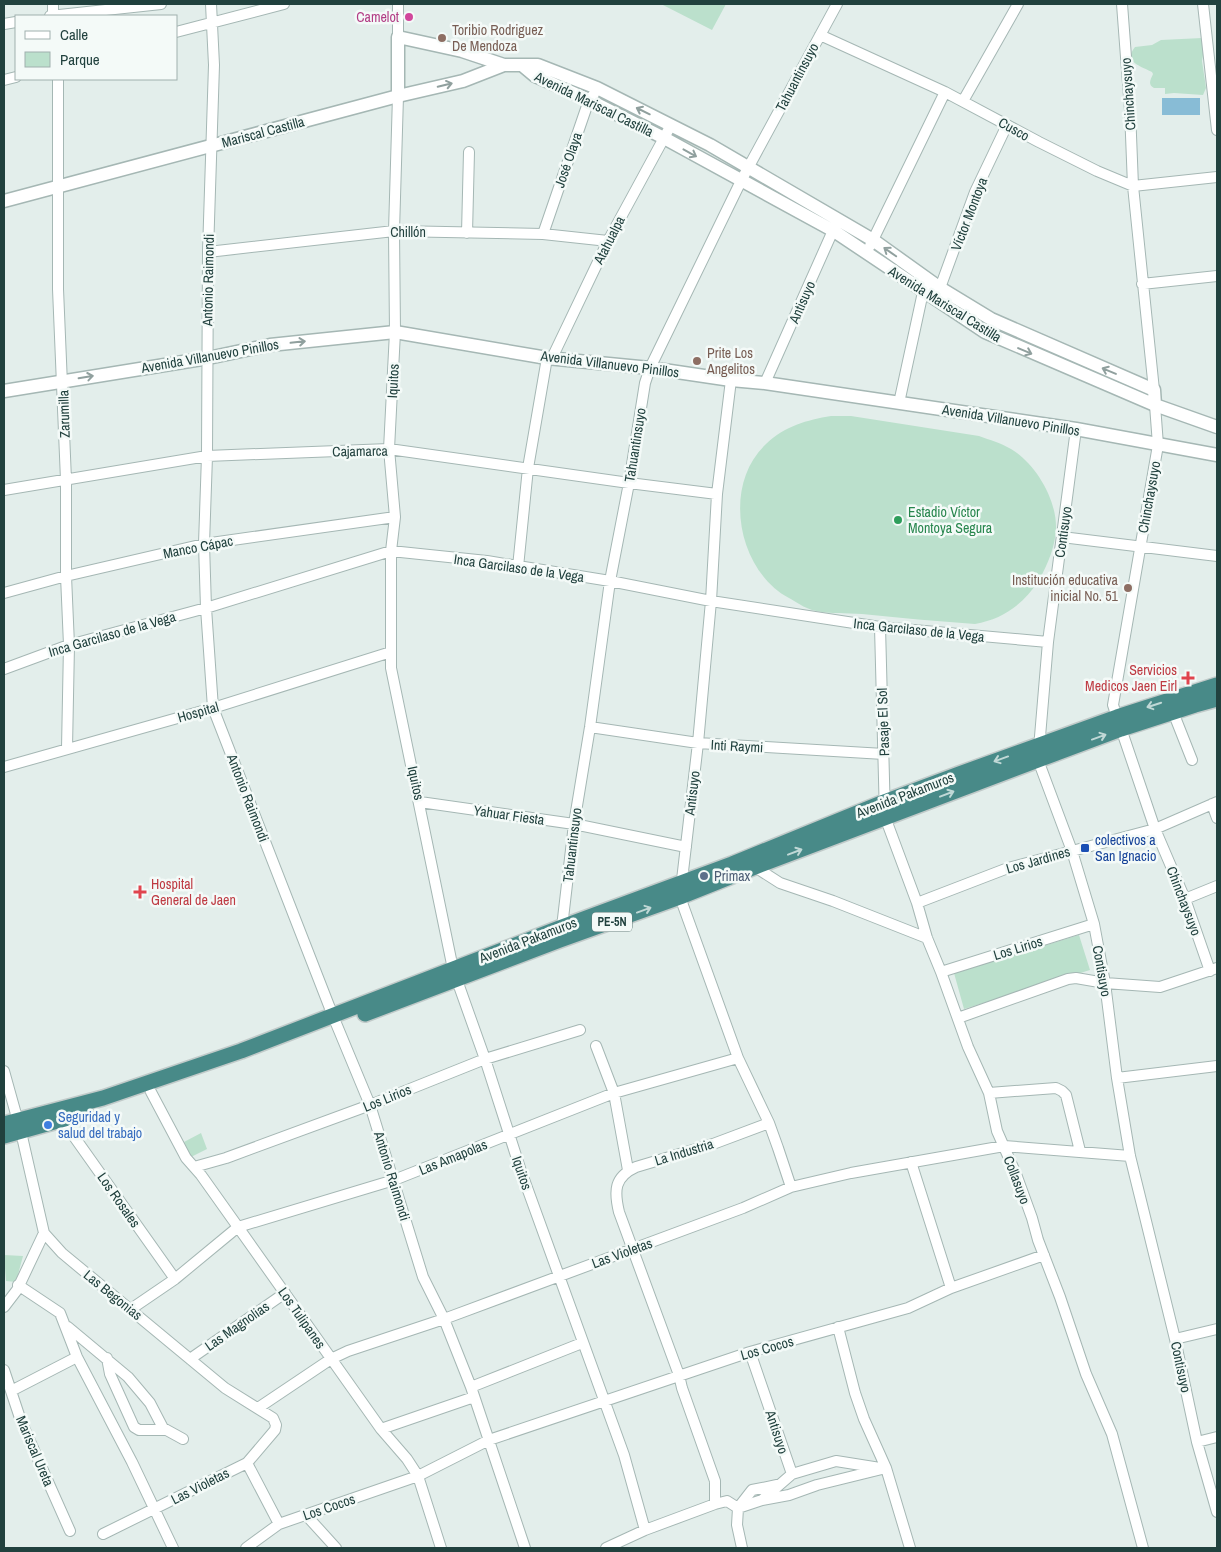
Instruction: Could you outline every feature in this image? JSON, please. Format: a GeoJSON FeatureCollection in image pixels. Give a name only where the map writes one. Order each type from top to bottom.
{"type":"FeatureCollection","features":[{"type":"Feature","properties":{"kind":"highway","name":"Avenida Pakamuros"},"geometry":{"type":"LineString","coordinates":[[15,1126],[63,1120],[151,1092],[455,974],[681,890],[884,810],[1217,685]]}},
{"type":"Feature","properties":{"kind":"highway","name":"Avenida Pakamuros"},"geometry":{"type":"LineString","coordinates":[[1119,723],[1173,712],[1217,699]]}},
{"type":"Feature","properties":{"kind":"highway","name":"Avenida Pakamuros"},"geometry":{"type":"LineString","coordinates":[[455,974],[562,927],[755,867],[884,810]]}},
{"type":"Feature","properties":{"kind":"highway","name":"Avenida Pakamuros"},"geometry":{"type":"LineString","coordinates":[[4,1136],[15,1126],[148,1084],[335,1021]]}},
{"type":"Feature","properties":{"kind":"street"},"geometry":{"type":"LineString","coordinates":[[59,15],[114,7],[161,4]]}},
{"type":"Feature","properties":{"kind":"street","name":"Antonio Raimondi"},"geometry":{"type":"LineString","coordinates":[[211,4],[214,65],[208,252],[207,456],[204,544],[206,608],[213,708],[335,1021],[370,1105],[423,1277],[444,1319],[473,1392],[525,1548]]}},
{"type":"Feature","properties":{"kind":"street"},"geometry":{"type":"LineString","coordinates":[[178,31],[284,4]]}},
{"type":"Feature","properties":{"kind":"street","name":"Iquitos"},"geometry":{"type":"LineString","coordinates":[[398,4],[398,96],[394,231],[395,332],[389,449],[395,517],[391,551],[391,668],[455,974],[582,1342],[624,1455],[645,1530]]}},
{"type":"Feature","properties":{"kind":"street","name":"Tahuantinsuyo"},"geometry":{"type":"LineString","coordinates":[[562,927],[574,824],[590,727],[610,581],[629,483],[645,383],[650,368],[741,181],[837,4]]}},
{"type":"Feature","properties":{"kind":"street"},"geometry":{"type":"LineString","coordinates":[[963,101],[1018,4]]}},
{"type":"Feature","properties":{"kind":"street","name":"Chinchaysuyo"},"geometry":{"type":"LineString","coordinates":[[1122,4],[1130,110],[1133,186],[1158,445],[1112,705],[1155,828],[1214,969]]}},
{"type":"Feature","properties":{"kind":"street"},"geometry":{"type":"LineString","coordinates":[[1203,4],[1217,130]]}},
{"type":"Feature","properties":{"kind":"street","name":"Cusco"},"geometry":{"type":"LineString","coordinates":[[820,35],[945,92],[1096,171],[1133,186],[1217,178]]}},
{"type":"Feature","properties":{"kind":"street"},"geometry":{"type":"LineString","coordinates":[[398,37],[462,51],[504,66]]}},
{"type":"Feature","properties":{"kind":"street","name":"Avenida Mariscal Castilla"},"geometry":{"type":"LineString","coordinates":[[523,66],[538,65],[597,88],[671,125],[748,169],[835,226],[866,253],[985,332],[1155,405],[1217,427]]}},
{"type":"Feature","properties":{"kind":"street","name":"Mariscal Castilla"},"geometry":{"type":"LineString","coordinates":[[4,200],[398,96],[463,81],[504,66],[523,66]]}},
{"type":"Feature","properties":{"kind":"street","name":"Avenida Mariscal Castilla"},"geometry":{"type":"LineString","coordinates":[[523,66],[535,76],[589,100],[664,138],[741,181],[835,226],[873,240],[940,288],[991,318],[1154,390]]}},
{"type":"Feature","properties":{"kind":"street","name":"Zarumilla"},"geometry":{"type":"LineString","coordinates":[[58,80],[58,289],[66,480],[66,576],[69,645],[67,748]]}},
{"type":"Feature","properties":{"kind":"street","name":"José Olaya"},"geometry":{"type":"LineString","coordinates":[[543,234],[589,100],[597,88]]}},
{"type":"Feature","properties":{"kind":"street"},"geometry":{"type":"LineString","coordinates":[[866,253],[945,92]]}},
{"type":"Feature","properties":{"kind":"street","name":"Atahualpa"},"geometry":{"type":"LineString","coordinates":[[518,567],[528,468],[550,358],[608,241],[671,125]]}},
{"type":"Feature","properties":{"kind":"street","name":"Víctor Montoya"},"geometry":{"type":"LineString","coordinates":[[940,288],[975,192],[1007,125]]}},
{"type":"Feature","properties":{"kind":"street"},"geometry":{"type":"LineString","coordinates":[[467,233],[469,152]]}},
{"type":"Feature","properties":{"kind":"street","name":"Antisuyo"},"geometry":{"type":"LineString","coordinates":[[765,383],[835,226]]}},
{"type":"Feature","properties":{"kind":"street","name":"Chillón"},"geometry":{"type":"LineString","coordinates":[[208,252],[394,231],[543,234],[608,241]]}},
{"type":"Feature","properties":{"kind":"street"},"geometry":{"type":"LineString","coordinates":[[1142,284],[1217,276]]}},
{"type":"Feature","properties":{"kind":"street"},"geometry":{"type":"LineString","coordinates":[[899,404],[923,292],[940,288]]}},
{"type":"Feature","properties":{"kind":"street","name":"Avenida Villanuevo Pinillos"},"geometry":{"type":"LineString","coordinates":[[4,390],[208,358],[270,345],[395,332],[550,358],[650,368],[765,383],[1076,430],[1217,455]]}},
{"type":"Feature","properties":{"kind":"street","name":"Antisuyo"},"geometry":{"type":"LineString","coordinates":[[731,380],[717,494],[711,601],[698,744],[681,890],[738,1058],[769,1123],[790,1187]]}},
{"type":"Feature","properties":{"kind":"street","name":"Contisuyo"},"geometry":{"type":"LineString","coordinates":[[1076,430],[1048,642],[1038,753],[1072,851],[1094,924],[1105,983],[1117,1078],[1130,1156],[1176,1339],[1197,1442],[1217,1512]]}},
{"type":"Feature","properties":{"kind":"street","name":"Cajamarca"},"geometry":{"type":"LineString","coordinates":[[4,490],[207,456],[389,449],[717,494]]}},
{"type":"Feature","properties":{"kind":"street","name":"Manco Cápac"},"geometry":{"type":"LineString","coordinates":[[4,593],[66,576],[204,544],[395,517]]}},
{"type":"Feature","properties":{"kind":"street"},"geometry":{"type":"LineString","coordinates":[[1062,537],[1217,556]]}},
{"type":"Feature","properties":{"kind":"street","name":"Inca Garcilaso de la Vega"},"geometry":{"type":"LineString","coordinates":[[4,669],[69,645],[206,608],[391,551],[487,561],[610,581],[711,601],[880,627],[1048,642]]}},
{"type":"Feature","properties":{"kind":"street","name":"Pasaje El Sol"},"geometry":{"type":"LineString","coordinates":[[880,627],[884,810]]}},
{"type":"Feature","properties":{"kind":"street","name":"Hospital"},"geometry":{"type":"LineString","coordinates":[[4,767],[213,708],[391,652]]}},
{"type":"Feature","properties":{"kind":"street"},"geometry":{"type":"LineString","coordinates":[[1173,712],[1192,760]]}},
{"type":"Feature","properties":{"kind":"street","name":"Inti Raymi"},"geometry":{"type":"LineString","coordinates":[[590,727],[698,744],[884,754]]}},
{"type":"Feature","properties":{"kind":"street","name":"Yahuar Fiesta"},"geometry":{"type":"LineString","coordinates":[[420,802],[574,824],[686,847]]}},
{"type":"Feature","properties":{"kind":"street"},"geometry":{"type":"LineString","coordinates":[[1215,803],[1217,818]]}},
{"type":"Feature","properties":{"kind":"street","name":"Los Jardines"},"geometry":{"type":"LineString","coordinates":[[917,903],[1008,868],[1155,828],[1215,803]]}},
{"type":"Feature","properties":{"kind":"street","name":"Collasuyo"},"geometry":{"type":"LineString","coordinates":[[884,810],[917,903],[927,938],[968,1047],[989,1094],[997,1131],[1032,1218],[1086,1374],[1112,1434],[1141,1548]]}},
{"type":"Feature","properties":{"kind":"street"},"geometry":{"type":"LineString","coordinates":[[755,867],[780,883],[833,901],[927,938]]}},
{"type":"Feature","properties":{"kind":"street"},"geometry":{"type":"LineString","coordinates":[[1185,899],[1217,886]]}},
{"type":"Feature","properties":{"kind":"street","name":"Los Lirios"},"geometry":{"type":"LineString","coordinates":[[941,972],[1094,924]]}},
{"type":"Feature","properties":{"kind":"street"},"geometry":{"type":"LineString","coordinates":[[958,1018],[1068,979],[1076,978],[1105,983],[1160,987],[1214,969]]}},
{"type":"Feature","properties":{"kind":"street","name":"Los Lirios"},"geometry":{"type":"LineString","coordinates":[[194,1168],[370,1105],[485,1059],[580,1030]]}},
{"type":"Feature","properties":{"kind":"street"},"geometry":{"type":"LineString","coordinates":[[596,1046],[614,1093],[628,1170],[618,1181],[615,1196],[632,1249],[679,1375],[714,1481],[715,1504]]}},
{"type":"Feature","properties":{"kind":"street","name":"Las Amapolas"},"geometry":{"type":"LineString","coordinates":[[130,1309],[175,1279],[238,1227],[394,1180],[614,1093],[738,1058]]}},
{"type":"Feature","properties":{"kind":"street"},"geometry":{"type":"LineString","coordinates":[[1117,1078],[1217,1066]]}},
{"type":"Feature","properties":{"kind":"street","name":"Las Begonias"},"geometry":{"type":"LineString","coordinates":[[4,1072],[15,1126],[44,1233],[62,1253],[226,1388],[274,1418]]}},
{"type":"Feature","properties":{"kind":"street"},"geometry":{"type":"LineString","coordinates":[[989,1094],[1050,1088],[1062,1091],[1066,1096],[1080,1151]]}},
{"type":"Feature","properties":{"kind":"street","name":"Los Tulipanes"},"geometry":{"type":"LineString","coordinates":[[151,1092],[186,1158],[238,1227],[381,1429],[407,1459],[418,1476],[441,1548]]}},
{"type":"Feature","properties":{"kind":"street","name":"Los Rosales"},"geometry":{"type":"LineString","coordinates":[[63,1120],[175,1279]]}},
{"type":"Feature","properties":{"kind":"street","name":"La Industria"},"geometry":{"type":"LineString","coordinates":[[628,1170],[714,1144],[769,1123]]}},
{"type":"Feature","properties":{"kind":"street","name":"Las Violetas"},"geometry":{"type":"LineString","coordinates":[[258,1408],[331,1359],[348,1350],[444,1319],[743,1208],[790,1187],[851,1172],[1004,1146],[1130,1156]]}},
{"type":"Feature","properties":{"kind":"street"},"geometry":{"type":"LineString","coordinates":[[911,1162],[951,1288]]}},
{"type":"Feature","properties":{"kind":"street"},"geometry":{"type":"LineString","coordinates":[[4,1307],[17,1290],[44,1233]]}},
{"type":"Feature","properties":{"kind":"street","name":"Los Cocos"},"geometry":{"type":"LineString","coordinates":[[246,1548],[279,1524],[418,1476],[489,1440],[750,1352],[908,1308],[951,1288],[1044,1255]]}},
{"type":"Feature","properties":{"kind":"street"},"geometry":{"type":"LineString","coordinates":[[18,1285],[60,1313],[77,1357],[132,1462],[173,1548]]}},
{"type":"Feature","properties":{"kind":"street","name":"Las Magnolias"},"geometry":{"type":"LineString","coordinates":[[190,1359],[285,1293]]}},
{"type":"Feature","properties":{"kind":"street"},"geometry":{"type":"LineString","coordinates":[[65,1324],[128,1377],[150,1403],[160,1424],[166,1430],[183,1439]]}},
{"type":"Feature","properties":{"kind":"street"},"geometry":{"type":"LineString","coordinates":[[838,1327],[864,1419],[886,1468],[910,1548]]}},
{"type":"Feature","properties":{"kind":"street"},"geometry":{"type":"LineString","coordinates":[[1176,1339],[1217,1329]]}},
{"type":"Feature","properties":{"kind":"street"},"geometry":{"type":"LineString","coordinates":[[381,1429],[473,1392],[582,1342]]}},
{"type":"Feature","properties":{"kind":"street","name":"Antisuyo"},"geometry":{"type":"LineString","coordinates":[[750,1352],[792,1474]]}},
{"type":"Feature","properties":{"kind":"street"},"geometry":{"type":"LineString","coordinates":[[11,1391],[77,1357]]}},
{"type":"Feature","properties":{"kind":"street"},"geometry":{"type":"LineString","coordinates":[[107,1358],[110,1374],[134,1426],[139,1430],[166,1430]]}},
{"type":"Feature","properties":{"kind":"street","name":"Mariscal Ureta"},"geometry":{"type":"LineString","coordinates":[[4,1370],[21,1421],[70,1531]]}},
{"type":"Feature","properties":{"kind":"street","name":"Las Violetas"},"geometry":{"type":"LineString","coordinates":[[102,1534],[247,1463],[275,1430],[274,1418]]}},
{"type":"Feature","properties":{"kind":"street"},"geometry":{"type":"LineString","coordinates":[[1197,1442],[1217,1437]]}},
{"type":"Feature","properties":{"kind":"street"},"geometry":{"type":"LineString","coordinates":[[762,1500],[792,1474],[836,1462],[886,1468]]}},
{"type":"Feature","properties":{"kind":"street"},"geometry":{"type":"LineString","coordinates":[[247,1463],[279,1524]]}},
{"type":"Feature","properties":{"kind":"street"},"geometry":{"type":"LineString","coordinates":[[738,1508],[762,1500],[789,1495],[817,1484],[886,1468]]}},
{"type":"Feature","properties":{"kind":"street"},"geometry":{"type":"LineString","coordinates":[[742,1548],[737,1525],[738,1508],[752,1490],[778,1485]]}},
{"type":"Feature","properties":{"kind":"street"},"geometry":{"type":"LineString","coordinates":[[606,1548],[645,1530],[715,1504],[727,1501],[738,1508]]}},
{"type":"Feature","properties":{"kind":"street"},"geometry":{"type":"LineString","coordinates":[[306,1515],[336,1548]]}},
{"type":"Feature","properties":{"kind":"green space"},"geometry":{"type":"Polygon","coordinates":[[[661,4],[726,4],[712,30],[661,4]]]}},
{"type":"Feature","properties":{"kind":"green space"},"geometry":{"type":"Polygon","coordinates":[[[1202,38],[1204,49],[1202,61],[1206,88],[1203,95],[1165,94],[1165,88],[1154,88],[1151,85],[1152,72],[1132,60],[1131,56],[1135,47],[1152,45],[1161,40],[1202,38]]]}},
{"type":"Feature","properties":{"kind":"green space","name":"Estadio Víctor Montoya Segura"},"geometry":{"type":"Polygon","coordinates":[[[831,416],[851,416],[979,436],[1011,449],[1029,464],[1049,495],[1053,506],[1056,529],[1053,549],[1048,562],[1039,580],[1027,596],[1004,614],[975,624],[818,611],[800,605],[771,585],[757,568],[747,548],[742,526],[740,503],[744,481],[752,461],[773,438],[789,428],[831,416]]]}},
{"type":"Feature","properties":{"kind":"green space"},"geometry":{"type":"Polygon","coordinates":[[[1079,935],[1090,970],[964,1009],[954,973],[1079,935]]]}},
{"type":"Feature","properties":{"kind":"green space"},"geometry":{"type":"Polygon","coordinates":[[[201,1133],[207,1149],[191,1157],[184,1142],[201,1133]]]}},
{"type":"Feature","properties":{"kind":"green space"},"geometry":{"type":"Polygon","coordinates":[[[4,1255],[23,1256],[16,1282],[6,1281],[4,1255]]]}},
{"type":"Feature","properties":{"kind":"water"},"geometry":{"type":"Polygon","coordinates":[[[1162,98],[1200,98],[1200,115],[1162,115],[1162,98]]]}},
{"type":"Feature","properties":{"kind":"place","name":"Camelot"},"geometry":{"type":"Point","coordinates":[409,17]}},
{"type":"Feature","properties":{"kind":"place","name":"Toribio Rodriguez De Mendoza"},"geometry":{"type":"Point","coordinates":[442,38]}},
{"type":"Feature","properties":{"kind":"place","name":"Prite Los Angelitos"},"geometry":{"type":"Point","coordinates":[697,361]}},
{"type":"Feature","properties":{"kind":"place","name":"Estadio Víctor Montoya Segura"},"geometry":{"type":"Point","coordinates":[898,520]}},
{"type":"Feature","properties":{"kind":"place","name":"Institución educativa inicial No. 51"},"geometry":{"type":"Point","coordinates":[1128,588]}},
{"type":"Feature","properties":{"kind":"place","name":"Servicios Medicos Jaen Eirl"},"geometry":{"type":"Point","coordinates":[1188,678]}},
{"type":"Feature","properties":{"kind":"place","name":"colectivos a San Ignacio"},"geometry":{"type":"Point","coordinates":[1085,848]}},
{"type":"Feature","properties":{"kind":"place","name":"Primax"},"geometry":{"type":"Point","coordinates":[704,876]}},
{"type":"Feature","properties":{"kind":"place","name":"Hospital General de Jaen"},"geometry":{"type":"Point","coordinates":[140,892]}},
{"type":"Feature","properties":{"kind":"place","name":"Seguridad y salud del trabajo"},"geometry":{"type":"Point","coordinates":[48,1125]}}]}
